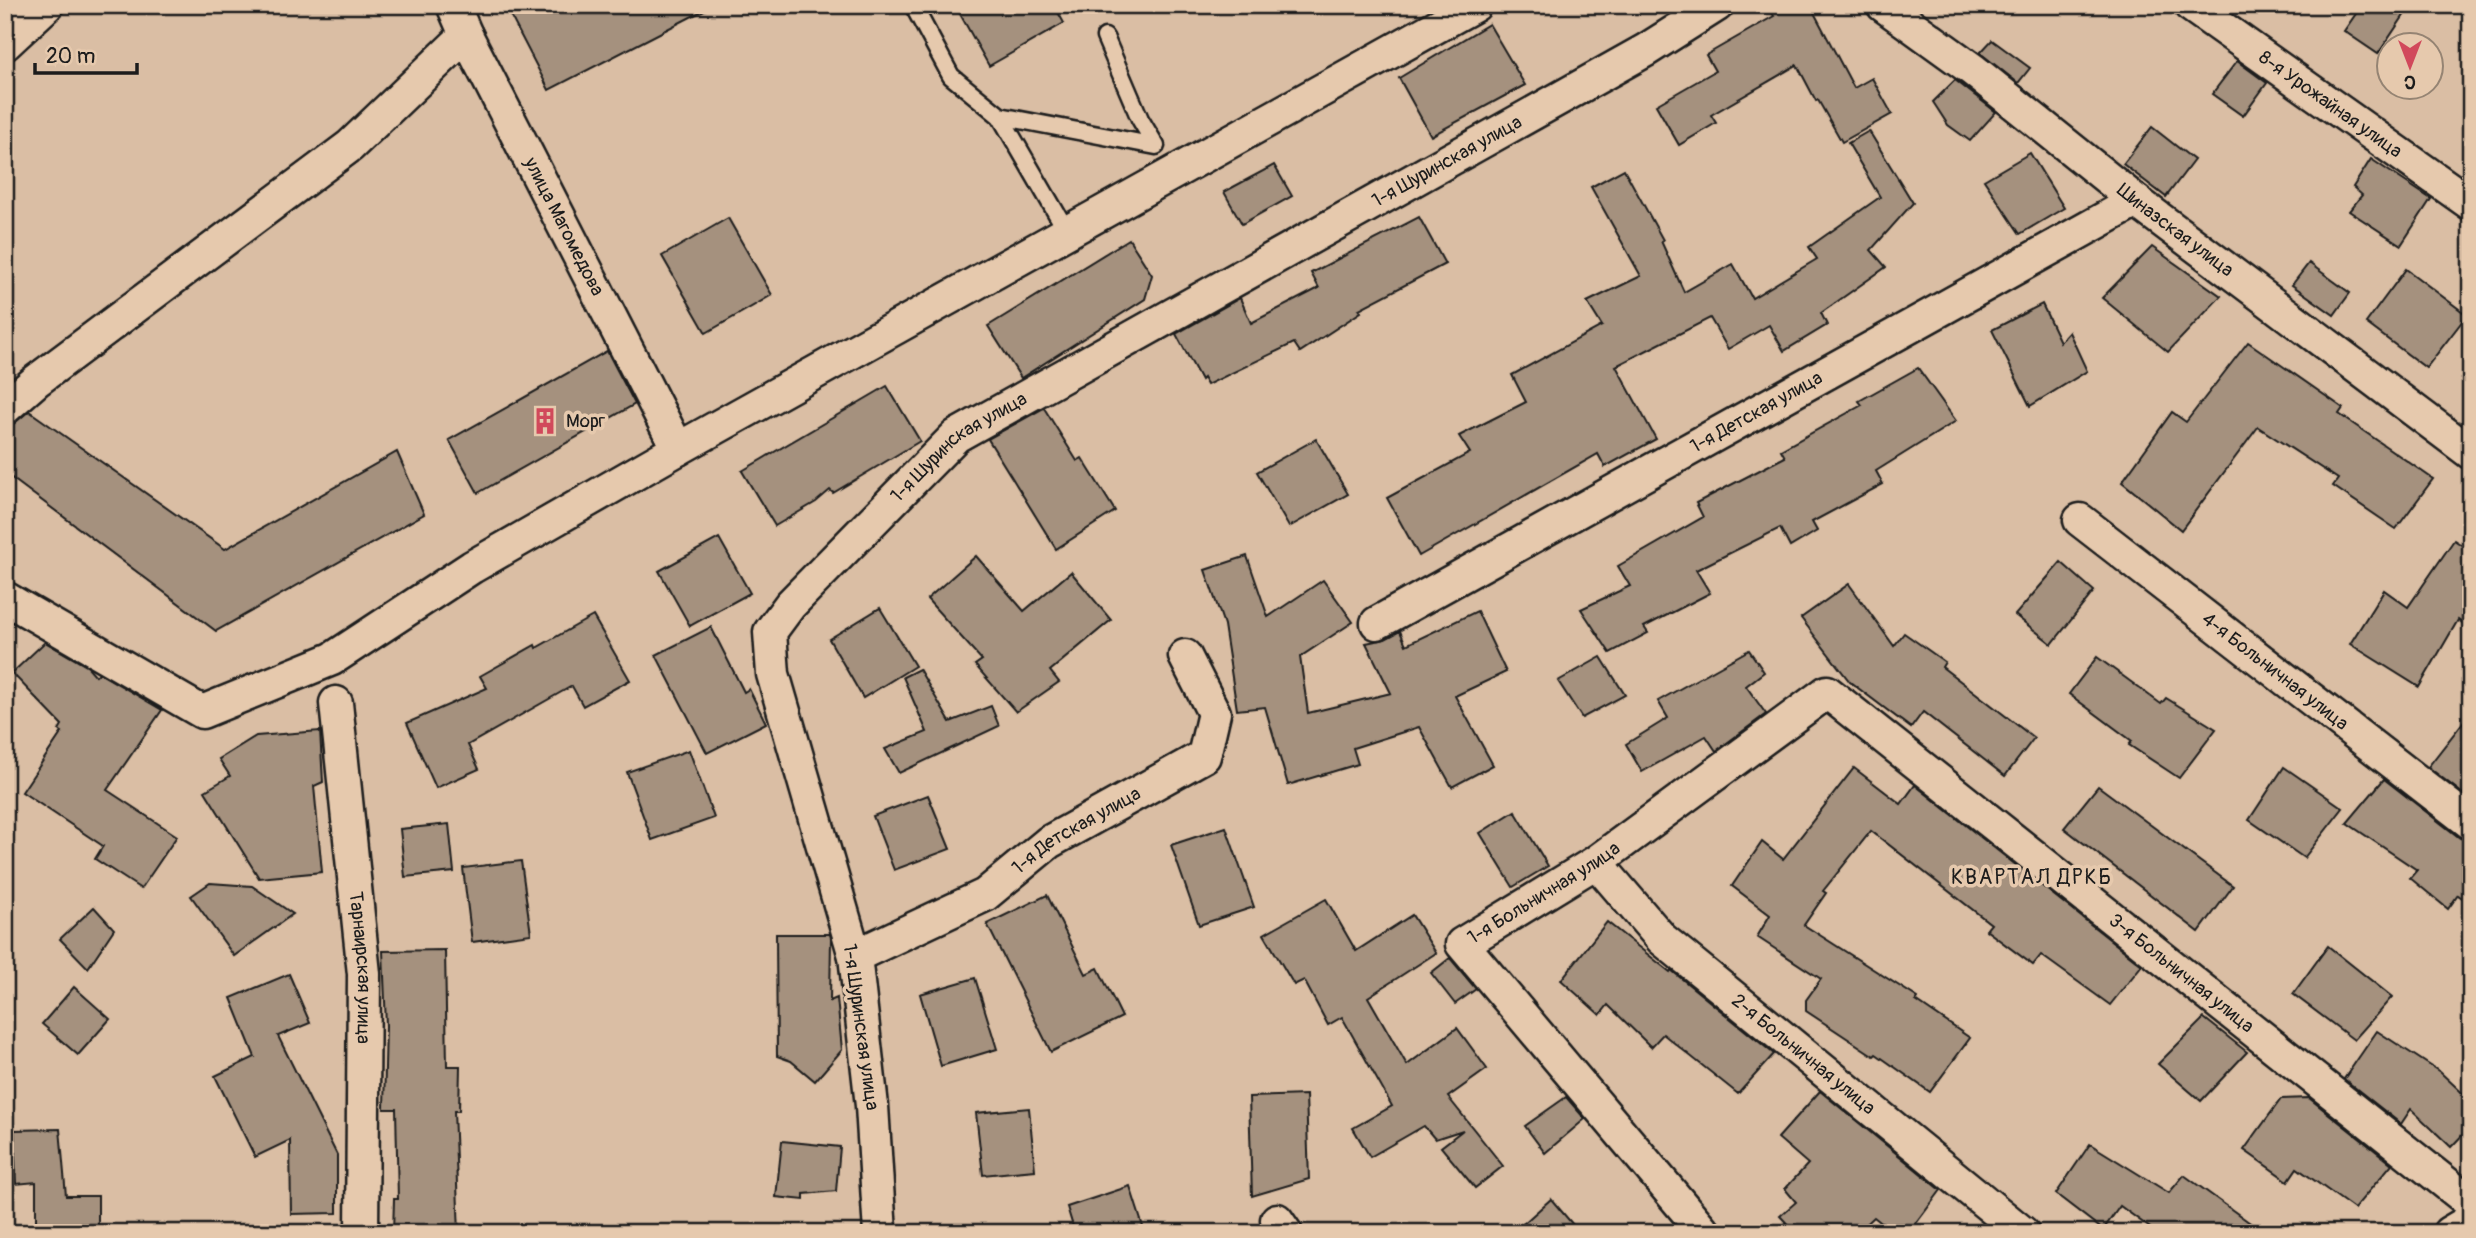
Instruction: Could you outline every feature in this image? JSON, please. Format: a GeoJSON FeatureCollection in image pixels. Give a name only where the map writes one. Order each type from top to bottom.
{"type":"FeatureCollection","features":[{"type":"Feature","properties":{"kind":"street"},"geometry":{"type":"LineString","coordinates":[[5,10],[25,5]]}},
{"type":"Feature","properties":{"kind":"street"},"geometry":{"type":"LineString","coordinates":[[5,44],[47,5]]}},
{"type":"Feature","properties":{"kind":"street","name":"улица Магомедова"},"geometry":{"type":"LineString","coordinates":[[453,5],[678,449]]}},
{"type":"Feature","properties":{"kind":"street"},"geometry":{"type":"LineString","coordinates":[[5,598],[202,712],[332,659],[472,567],[678,449],[1475,5]]}},
{"type":"Feature","properties":{"kind":"street","name":"1-я Шуринская улица"},"geometry":{"type":"LineString","coordinates":[[880,1233],[872,1106],[855,956],[773,674],[770,632],[790,606],[956,436],[1646,50],[1717,5]]}},
{"type":"Feature","properties":{"kind":"street","name":"Шиназская улица"},"geometry":{"type":"LineString","coordinates":[[1883,5],[1973,70],[2136,201],[2471,453]]}},
{"type":"Feature","properties":{"kind":"street","name":"8-я Урожайная улица"},"geometry":{"type":"LineString","coordinates":[[2190,5],[2471,204]]}},
{"type":"Feature","properties":{"kind":"street"},"geometry":{"type":"LineString","coordinates":[[5,408],[36,381],[350,146],[466,35]]}},
{"type":"Feature","properties":{"kind":"street","name":"1-я Детская улица"},"geometry":{"type":"LineString","coordinates":[[1377,623],[2136,201]]}},
{"type":"Feature","properties":{"kind":"street","name":"4-я Больничная улица"},"geometry":{"type":"LineString","coordinates":[[2080,520],[2471,822]]}},
{"type":"Feature","properties":{"kind":"street","name":"1-я Детская улица"},"geometry":{"type":"LineString","coordinates":[[855,956],[985,895],[1049,842],[1204,756],[1214,713],[1185,656]]}},
{"type":"Feature","properties":{"kind":"street","name":"1-я Больничная улица"},"geometry":{"type":"LineString","coordinates":[[1705,1233],[1462,944],[1596,862],[1826,692]]}},
{"type":"Feature","properties":{"kind":"street","name":"3-я Больничная улица"},"geometry":{"type":"LineString","coordinates":[[1826,692],[2471,1203]]}},
{"type":"Feature","properties":{"kind":"street","name":"Тарнаирская улица"},"geometry":{"type":"LineString","coordinates":[[336,703],[364,974],[362,1233]]}},
{"type":"Feature","properties":{"kind":"street","name":"2-я Больничная улица"},"geometry":{"type":"LineString","coordinates":[[1596,862],[1662,939],[2023,1233]]}},
{"type":"Feature","properties":{"kind":"street"},"geometry":{"type":"LineString","coordinates":[[2449,1233],[2471,1220]]}},
{"type":"Feature","properties":{"kind":"lane"},"geometry":{"type":"LineString","coordinates":[[913,5],[951,76],[1000,116],[1068,234]]}},
{"type":"Feature","properties":{"kind":"lane"},"geometry":{"type":"LineString","coordinates":[[1000,116],[1156,146],[1140,119],[1105,37]]}},
{"type":"Feature","properties":{"kind":"building"},"geometry":{"type":"Polygon","coordinates":[[[505,5],[714,5],[549,90],[505,5]]]}},
{"type":"Feature","properties":{"kind":"building"},"geometry":{"type":"Polygon","coordinates":[[[955,5],[1054,5],[1064,23],[989,66],[955,5]]]}},
{"type":"Feature","properties":{"kind":"building"},"geometry":{"type":"Polygon","coordinates":[[[1766,5],[1810,5],[1854,88],[1872,78],[1892,114],[1842,142],[1797,65],[1711,115],[1716,123],[1679,145],[1656,105],[1715,71],[1706,55],[1774,16],[1766,5]]]}},
{"type":"Feature","properties":{"kind":"building"},"geometry":{"type":"Polygon","coordinates":[[[2362,5],[2411,5],[2393,32],[2374,32],[2374,51],[2344,31],[2362,5]]]}},
{"type":"Feature","properties":{"kind":"building"},"geometry":{"type":"Polygon","coordinates":[[[1489,24],[1525,85],[1431,136],[1399,78],[1489,24]]]}},
{"type":"Feature","properties":{"kind":"building"},"geometry":{"type":"Polygon","coordinates":[[[1992,40],[2030,68],[2018,83],[1980,53],[1992,40]]]}},
{"type":"Feature","properties":{"kind":"building"},"geometry":{"type":"Polygon","coordinates":[[[2237,61],[2267,83],[2243,116],[2212,94],[2237,61]]]}},
{"type":"Feature","properties":{"kind":"building"},"geometry":{"type":"Polygon","coordinates":[[[1955,80],[1996,112],[1970,141],[1948,125],[1933,102],[1955,80]]]}},
{"type":"Feature","properties":{"kind":"building"},"geometry":{"type":"Polygon","coordinates":[[[2152,127],[2194,160],[2166,197],[2123,164],[2152,127]]]}},
{"type":"Feature","properties":{"kind":"building"},"geometry":{"type":"Polygon","coordinates":[[[1869,131],[1913,203],[1871,250],[1886,267],[1821,313],[1827,325],[1784,351],[1769,325],[1728,349],[1710,318],[1616,366],[1656,439],[1605,467],[1598,454],[1419,556],[1387,498],[1470,453],[1459,436],[1526,402],[1512,375],[1602,326],[1587,302],[1641,276],[1591,187],[1624,169],[1663,240],[1661,241],[1684,292],[1733,264],[1752,298],[1817,259],[1809,247],[1880,197],[1848,143],[1869,131]]]}},
{"type":"Feature","properties":{"kind":"building"},"geometry":{"type":"Polygon","coordinates":[[[2030,153],[2064,208],[2020,234],[1984,180],[2030,153]]]}},
{"type":"Feature","properties":{"kind":"building"},"geometry":{"type":"Polygon","coordinates":[[[2371,159],[2431,199],[2401,245],[2349,211],[2362,195],[2353,187],[2371,159]]]}},
{"type":"Feature","properties":{"kind":"building"},"geometry":{"type":"Polygon","coordinates":[[[1274,165],[1292,196],[1242,224],[1224,192],[1274,165]]]}},
{"type":"Feature","properties":{"kind":"building"},"geometry":{"type":"Polygon","coordinates":[[[1419,217],[1445,264],[1359,309],[1361,312],[1300,352],[1294,343],[1207,385],[1203,378],[1201,380],[1176,334],[1240,298],[1251,323],[1319,288],[1311,273],[1419,217]]]}},
{"type":"Feature","properties":{"kind":"building"},"geometry":{"type":"Polygon","coordinates":[[[728,218],[772,295],[706,333],[662,256],[728,218]]]}},
{"type":"Feature","properties":{"kind":"building"},"geometry":{"type":"Polygon","coordinates":[[[1129,239],[1152,275],[1145,299],[1021,378],[988,326],[1129,239]]]}},
{"type":"Feature","properties":{"kind":"building"},"geometry":{"type":"Polygon","coordinates":[[[2152,247],[2221,296],[2168,352],[2102,298],[2152,247]]]}},
{"type":"Feature","properties":{"kind":"building"},"geometry":{"type":"Polygon","coordinates":[[[2309,263],[2350,293],[2334,315],[2292,285],[2309,263]]]}},
{"type":"Feature","properties":{"kind":"building"},"geometry":{"type":"Polygon","coordinates":[[[2406,269],[2467,315],[2426,368],[2366,323],[2406,269]]]}},
{"type":"Feature","properties":{"kind":"building"},"geometry":{"type":"Polygon","coordinates":[[[2042,304],[2060,342],[2069,332],[2087,371],[2030,406],[1992,330],[2042,304]]]}},
{"type":"Feature","properties":{"kind":"building"},"geometry":{"type":"Polygon","coordinates":[[[2248,342],[2343,408],[2339,414],[2433,479],[2396,529],[2333,486],[2338,479],[2258,427],[2181,530],[2122,482],[2172,412],[2186,422],[2248,342]]]}},
{"type":"Feature","properties":{"kind":"building","name":"Морг"},"geometry":{"type":"Polygon","coordinates":[[[607,351],[635,404],[478,493],[449,440],[607,351]]]}},
{"type":"Feature","properties":{"kind":"building"},"geometry":{"type":"Polygon","coordinates":[[[1918,368],[1956,421],[1876,471],[1883,484],[1812,522],[1817,531],[1790,547],[1780,528],[1696,570],[1710,593],[1644,627],[1648,633],[1610,653],[1581,609],[1630,586],[1618,566],[1703,517],[1696,503],[1785,457],[1781,450],[1862,405],[1859,401],[1918,368]]]}},
{"type":"Feature","properties":{"kind":"building"},"geometry":{"type":"Polygon","coordinates":[[[887,386],[920,441],[833,493],[830,490],[816,502],[775,526],[742,471],[887,386]]]}},
{"type":"Feature","properties":{"kind":"building"},"geometry":{"type":"Polygon","coordinates":[[[1044,408],[1077,461],[1082,458],[1115,511],[1056,549],[988,439],[1044,408]]]}},
{"type":"Feature","properties":{"kind":"building"},"geometry":{"type":"Polygon","coordinates":[[[29,411],[225,549],[397,452],[424,514],[216,631],[5,473],[5,431],[29,411]]]}},
{"type":"Feature","properties":{"kind":"building"},"geometry":{"type":"Polygon","coordinates":[[[1316,439],[1348,494],[1289,527],[1257,472],[1316,439]]]}},
{"type":"Feature","properties":{"kind":"building"},"geometry":{"type":"Polygon","coordinates":[[[719,538],[750,593],[690,626],[659,571],[719,538]]]}},
{"type":"Feature","properties":{"kind":"building"},"geometry":{"type":"Polygon","coordinates":[[[2454,540],[2471,551],[2471,629],[2458,620],[2419,687],[2350,644],[2384,590],[2408,607],[2454,540]]]}},
{"type":"Feature","properties":{"kind":"building"},"geometry":{"type":"Polygon","coordinates":[[[976,556],[1024,611],[1071,572],[1111,620],[1050,671],[1059,682],[1016,712],[975,665],[982,660],[927,599],[976,556]]]}},
{"type":"Feature","properties":{"kind":"building"},"geometry":{"type":"Polygon","coordinates":[[[1247,556],[1268,617],[1323,580],[1353,622],[1300,657],[1308,713],[1391,693],[1366,643],[1385,639],[1400,631],[1406,645],[1477,611],[1506,672],[1455,696],[1493,765],[1452,787],[1419,727],[1353,748],[1358,764],[1288,785],[1265,707],[1237,710],[1224,625],[1205,570],[1247,556]]]}},
{"type":"Feature","properties":{"kind":"building"},"geometry":{"type":"Polygon","coordinates":[[[2061,562],[2094,591],[2052,644],[2015,615],[2061,562]]]}},
{"type":"Feature","properties":{"kind":"building"},"geometry":{"type":"Polygon","coordinates":[[[1849,584],[1894,646],[1904,633],[1945,662],[1942,667],[2034,738],[2005,776],[1923,712],[1911,728],[1850,682],[1801,618],[1849,584]]]}},
{"type":"Feature","properties":{"kind":"building"},"geometry":{"type":"Polygon","coordinates":[[[880,608],[915,666],[863,698],[829,639],[880,608]]]}},
{"type":"Feature","properties":{"kind":"building"},"geometry":{"type":"Polygon","coordinates":[[[593,616],[630,680],[583,706],[572,686],[468,745],[479,769],[436,788],[407,723],[487,688],[480,676],[593,616]]]}},
{"type":"Feature","properties":{"kind":"building"},"geometry":{"type":"Polygon","coordinates":[[[711,627],[744,692],[749,689],[766,723],[707,753],[656,655],[711,627]]]}},
{"type":"Feature","properties":{"kind":"building"},"geometry":{"type":"Polygon","coordinates":[[[45,642],[88,667],[96,676],[99,673],[162,710],[107,790],[177,836],[141,889],[95,859],[103,846],[22,792],[62,732],[59,730],[62,725],[12,673],[45,642]]]}},
{"type":"Feature","properties":{"kind":"building"},"geometry":{"type":"Polygon","coordinates":[[[1749,650],[1764,672],[1746,686],[1766,714],[1716,751],[1706,736],[1642,772],[1626,744],[1668,718],[1658,701],[1749,650]]]}},
{"type":"Feature","properties":{"kind":"building"},"geometry":{"type":"Polygon","coordinates":[[[1601,657],[1625,695],[1582,718],[1558,681],[1601,657]]]}},
{"type":"Feature","properties":{"kind":"building"},"geometry":{"type":"Polygon","coordinates":[[[2097,657],[2161,704],[2166,698],[2216,729],[2179,778],[2129,745],[2132,741],[2069,694],[2097,657]]]}},
{"type":"Feature","properties":{"kind":"building"},"geometry":{"type":"Polygon","coordinates":[[[919,669],[950,722],[991,706],[999,726],[899,773],[885,749],[927,732],[903,677],[919,669]]]}},
{"type":"Feature","properties":{"kind":"building"},"geometry":{"type":"Polygon","coordinates":[[[2471,712],[2471,800],[2428,767],[2471,712]]]}},
{"type":"Feature","properties":{"kind":"building"},"geometry":{"type":"Polygon","coordinates":[[[320,731],[323,782],[314,786],[322,872],[259,878],[205,791],[230,776],[219,759],[256,736],[320,731]]]}},
{"type":"Feature","properties":{"kind":"building"},"geometry":{"type":"Polygon","coordinates":[[[689,750],[714,818],[652,840],[627,772],[689,750]]]}},
{"type":"Feature","properties":{"kind":"building"},"geometry":{"type":"Polygon","coordinates":[[[2284,767],[2343,808],[2304,858],[2249,820],[2284,767]]]}},
{"type":"Feature","properties":{"kind":"building"},"geometry":{"type":"Polygon","coordinates":[[[1854,768],[1901,804],[1915,785],[2142,965],[2110,1005],[2041,955],[2033,965],[1986,930],[1991,924],[1871,831],[1823,891],[1826,893],[1804,925],[1918,998],[1916,1001],[1970,1038],[1930,1092],[1876,1054],[1874,1056],[1806,1011],[1806,1000],[1821,979],[1757,937],[1770,915],[1732,886],[1762,842],[1783,859],[1854,768]]]}},
{"type":"Feature","properties":{"kind":"building"},"geometry":{"type":"Polygon","coordinates":[[[2384,779],[2460,838],[2471,841],[2471,904],[2458,895],[2448,909],[2410,878],[2417,870],[2347,823],[2384,779]]]}},
{"type":"Feature","properties":{"kind":"building"},"geometry":{"type":"Polygon","coordinates":[[[2098,786],[2233,886],[2199,932],[2064,828],[2098,786]]]}},
{"type":"Feature","properties":{"kind":"building"},"geometry":{"type":"Polygon","coordinates":[[[928,795],[950,849],[894,870],[873,816],[928,795]]]}},
{"type":"Feature","properties":{"kind":"building"},"geometry":{"type":"Polygon","coordinates":[[[1515,811],[1548,866],[1513,887],[1480,833],[1515,811]]]}},
{"type":"Feature","properties":{"kind":"building"},"geometry":{"type":"Polygon","coordinates":[[[449,824],[454,872],[405,877],[400,829],[449,824]]]}},
{"type":"Feature","properties":{"kind":"building"},"geometry":{"type":"Polygon","coordinates":[[[1226,827],[1254,907],[1199,925],[1171,845],[1226,827]]]}},
{"type":"Feature","properties":{"kind":"building"},"geometry":{"type":"Polygon","coordinates":[[[521,861],[531,934],[472,942],[463,868],[521,861]]]}},
{"type":"Feature","properties":{"kind":"building"},"geometry":{"type":"Polygon","coordinates":[[[210,883],[252,886],[293,914],[234,956],[191,896],[210,883]]]}},
{"type":"Feature","properties":{"kind":"building"},"geometry":{"type":"Polygon","coordinates":[[[1047,895],[1086,974],[1098,968],[1122,1017],[1051,1052],[987,924],[1047,895]]]}},
{"type":"Feature","properties":{"kind":"building"},"geometry":{"type":"Polygon","coordinates":[[[1326,899],[1356,951],[1412,915],[1436,953],[1368,997],[1407,1065],[1457,1028],[1487,1069],[1448,1097],[1503,1166],[1475,1188],[1441,1147],[1463,1130],[1435,1139],[1424,1126],[1370,1157],[1353,1128],[1392,1106],[1342,1017],[1328,1025],[1304,980],[1294,985],[1264,934],[1326,899]]]}},
{"type":"Feature","properties":{"kind":"building"},"geometry":{"type":"Polygon","coordinates":[[[94,907],[114,929],[88,968],[60,939],[94,907]]]}},
{"type":"Feature","properties":{"kind":"building"},"geometry":{"type":"Polygon","coordinates":[[[1607,922],[1774,1054],[1738,1094],[1663,1034],[1651,1047],[1608,1005],[1600,1015],[1561,980],[1607,922]]]}},
{"type":"Feature","properties":{"kind":"building"},"geometry":{"type":"Polygon","coordinates":[[[776,934],[830,934],[830,1001],[837,998],[842,1050],[815,1081],[791,1061],[777,1056],[776,934]]]}},
{"type":"Feature","properties":{"kind":"building"},"geometry":{"type":"Polygon","coordinates":[[[2328,946],[2392,997],[2354,1040],[2293,994],[2328,946]]]}},
{"type":"Feature","properties":{"kind":"building"},"geometry":{"type":"Polygon","coordinates":[[[445,950],[447,1066],[460,1066],[459,1111],[454,1111],[459,1233],[393,1233],[394,1199],[398,1199],[396,1109],[384,1109],[386,1026],[383,951],[445,950]]]}},
{"type":"Feature","properties":{"kind":"building"},"geometry":{"type":"Polygon","coordinates":[[[1450,958],[1476,989],[1455,1004],[1431,973],[1450,958]]]}},
{"type":"Feature","properties":{"kind":"building"},"geometry":{"type":"Polygon","coordinates":[[[289,974],[310,1023],[278,1036],[337,1155],[337,1213],[291,1214],[290,1140],[255,1157],[215,1076],[255,1057],[231,998],[289,974]]]}},
{"type":"Feature","properties":{"kind":"building"},"geometry":{"type":"Polygon","coordinates":[[[975,978],[997,1049],[941,1066],[920,994],[975,978]]]}},
{"type":"Feature","properties":{"kind":"building"},"geometry":{"type":"Polygon","coordinates":[[[74,987],[110,1019],[78,1055],[42,1024],[74,987]]]}},
{"type":"Feature","properties":{"kind":"building"},"geometry":{"type":"Polygon","coordinates":[[[2204,1018],[2247,1052],[2201,1101],[2158,1064],[2204,1018]]]}},
{"type":"Feature","properties":{"kind":"building"},"geometry":{"type":"Polygon","coordinates":[[[2377,1031],[2440,1072],[2471,1101],[2471,1126],[2451,1147],[2411,1109],[2401,1124],[2344,1079],[2377,1031]]]}},
{"type":"Feature","properties":{"kind":"building"},"geometry":{"type":"Polygon","coordinates":[[[1820,1091],[1941,1190],[1909,1233],[1894,1233],[1874,1217],[1857,1233],[1796,1233],[1780,1216],[1796,1202],[1785,1189],[1808,1164],[1778,1138],[1820,1091]]]}},
{"type":"Feature","properties":{"kind":"building"},"geometry":{"type":"Polygon","coordinates":[[[1306,1095],[1309,1179],[1252,1196],[1249,1097],[1306,1095]]]}},
{"type":"Feature","properties":{"kind":"building"},"geometry":{"type":"Polygon","coordinates":[[[1566,1097],[1585,1119],[1545,1153],[1525,1126],[1566,1097]]]}},
{"type":"Feature","properties":{"kind":"building"},"geometry":{"type":"Polygon","coordinates":[[[2309,1098],[2392,1164],[2354,1209],[2297,1168],[2288,1181],[2244,1150],[2281,1099],[2309,1098]]]}},
{"type":"Feature","properties":{"kind":"building"},"geometry":{"type":"Polygon","coordinates":[[[1029,1108],[1035,1170],[983,1175],[976,1113],[1029,1108]]]}},
{"type":"Feature","properties":{"kind":"building"},"geometry":{"type":"Polygon","coordinates":[[[60,1129],[66,1196],[98,1196],[98,1233],[36,1233],[36,1182],[16,1184],[14,1130],[60,1129]]]}},
{"type":"Feature","properties":{"kind":"building"},"geometry":{"type":"Polygon","coordinates":[[[782,1141],[840,1147],[836,1191],[804,1194],[804,1200],[776,1197],[782,1141]]]}},
{"type":"Feature","properties":{"kind":"building"},"geometry":{"type":"Polygon","coordinates":[[[2090,1144],[2169,1193],[2184,1175],[2264,1233],[2157,1233],[2120,1206],[2103,1230],[2056,1194],[2090,1144]]]}},
{"type":"Feature","properties":{"kind":"building"},"geometry":{"type":"Polygon","coordinates":[[[1130,1186],[1145,1233],[1075,1233],[1067,1207],[1130,1186]]]}},
{"type":"Feature","properties":{"kind":"building"},"geometry":{"type":"Polygon","coordinates":[[[1551,1199],[1580,1233],[1513,1233],[1551,1199]]]}},
{"type":"Feature","properties":{"kind":"place","name":"Морг"},"geometry":{"type":"Point","coordinates":[545,421]}},
{"type":"Feature","properties":{"kind":"district","name":"КВАРТАЛ ДРКБ"},"geometry":{"type":"Point","coordinates":[2032,877]}}]}
